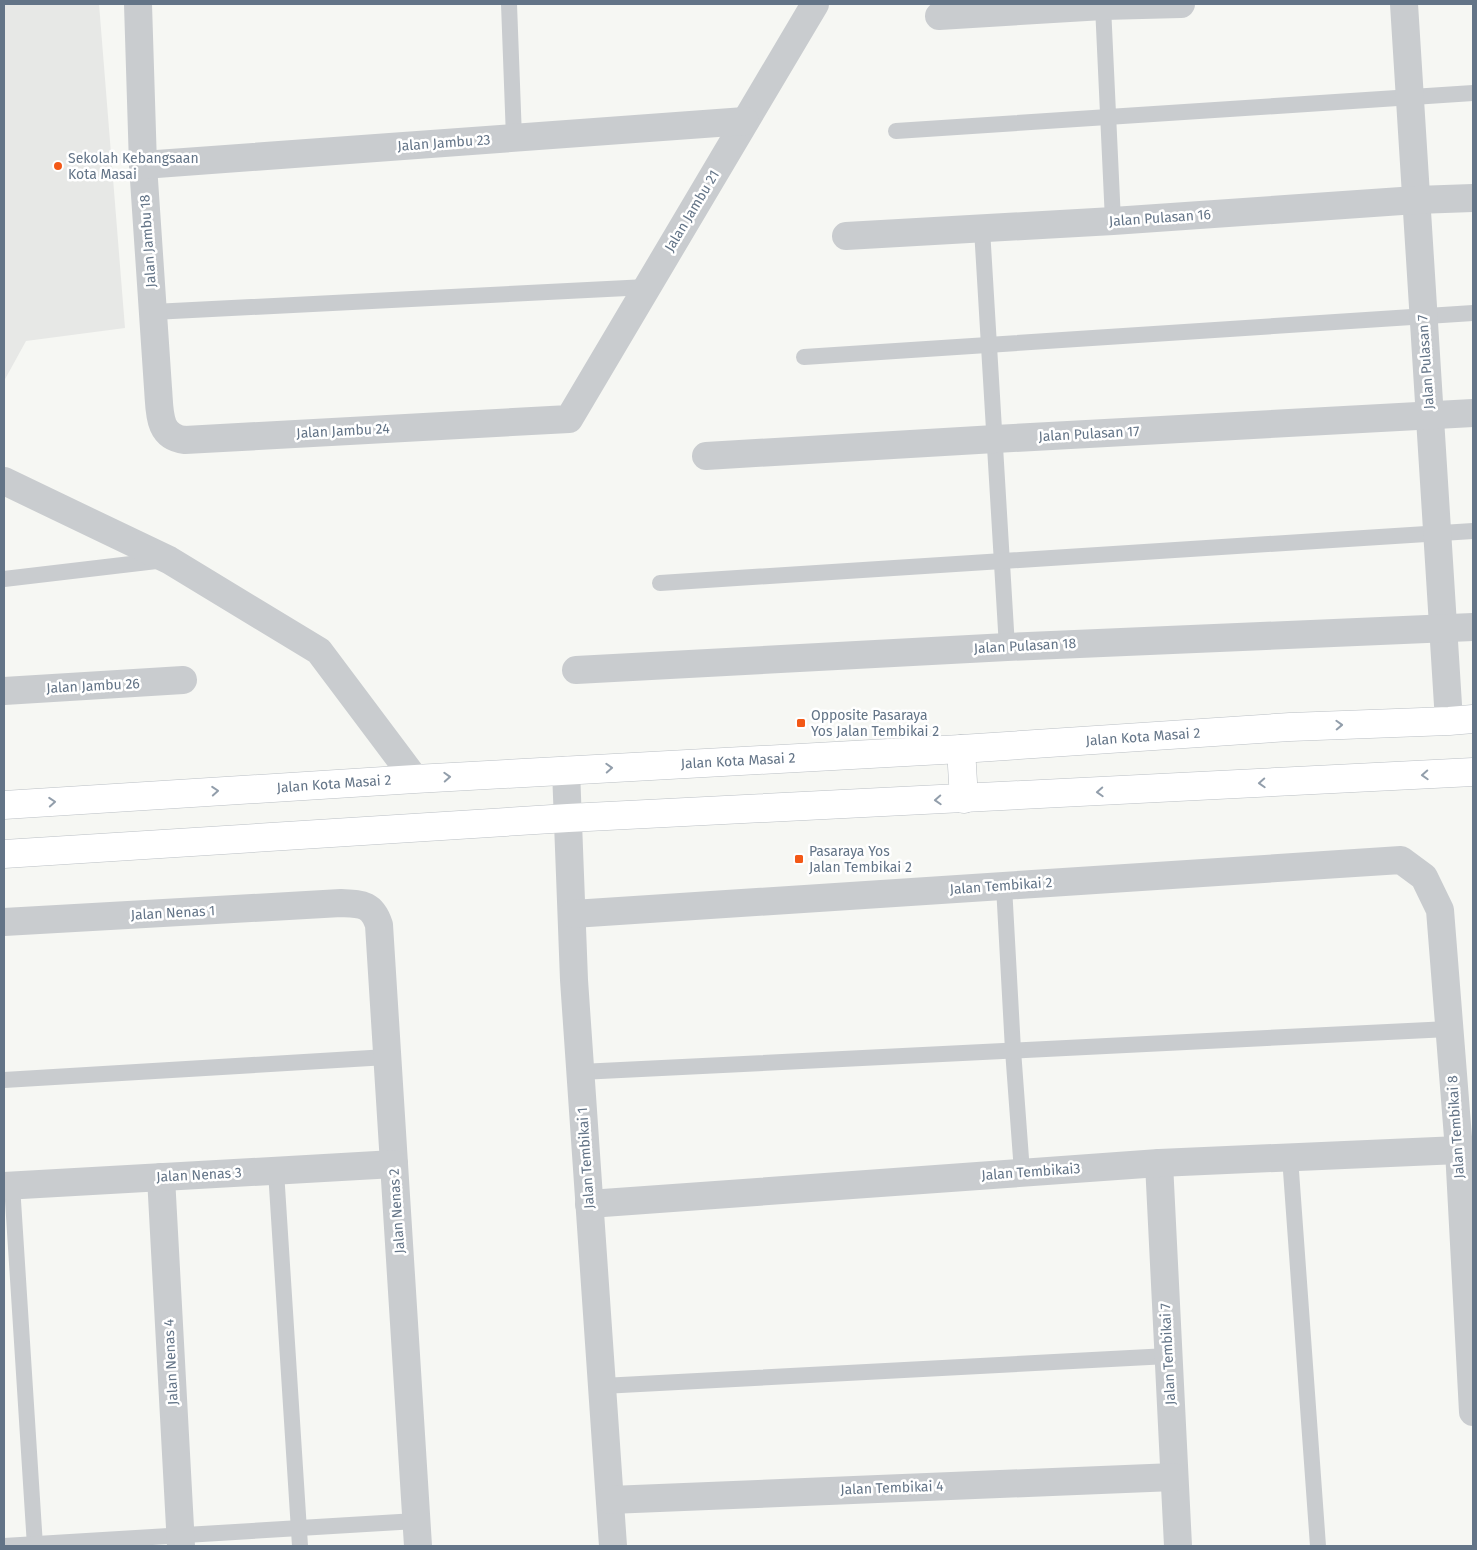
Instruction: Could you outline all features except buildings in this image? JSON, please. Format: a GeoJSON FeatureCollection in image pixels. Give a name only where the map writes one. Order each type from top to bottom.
{"type":"FeatureCollection","features":[{"type":"Feature","properties":{"kind":"main road","name":"Jalan Kota Masai 2"},"geometry":{"type":"LineString","coordinates":[[4,805],[566,770],[961,749],[1290,727],[1461,720]]}},
{"type":"Feature","properties":{"kind":"main road"},"geometry":{"type":"LineString","coordinates":[[961,749],[964,799]]}},
{"type":"Feature","properties":{"kind":"main road"},"geometry":{"type":"LineString","coordinates":[[4,854],[568,818],[1473,772]]}},
{"type":"Feature","properties":{"kind":"street","name":"Jalan Jambu 18"},"geometry":{"type":"LineString","coordinates":[[138,4],[143,165],[158,388]]}},
{"type":"Feature","properties":{"kind":"street","name":"Jalan Jambu 21"},"geometry":{"type":"LineString","coordinates":[[568,419],[815,4]]}},
{"type":"Feature","properties":{"kind":"street"},"geometry":{"type":"LineString","coordinates":[[939,16],[1103,6],[1181,4]]}},
{"type":"Feature","properties":{"kind":"street","name":"Jalan Pulasan 7"},"geometry":{"type":"LineString","coordinates":[[1404,4],[1444,629],[1461,720]]}},
{"type":"Feature","properties":{"kind":"street","name":"Jalan Jambu 23"},"geometry":{"type":"LineString","coordinates":[[143,165],[745,122]]}},
{"type":"Feature","properties":{"kind":"street","name":"Jalan Pulasan 16"},"geometry":{"type":"LineString","coordinates":[[846,236],[1473,198]]}},
{"type":"Feature","properties":{"kind":"street","name":"Jalan Jambu 24"},"geometry":{"type":"LineString","coordinates":[[158,388],[161,420],[164,428],[169,435],[185,440],[568,419]]}},
{"type":"Feature","properties":{"kind":"street","name":"Jalan Pulasan 17"},"geometry":{"type":"LineString","coordinates":[[706,456],[995,438],[1473,414]]}},
{"type":"Feature","properties":{"kind":"street"},"geometry":{"type":"LineString","coordinates":[[4,481],[169,560],[320,651],[415,779]]}},
{"type":"Feature","properties":{"kind":"street","name":"Jalan Pulasan 18"},"geometry":{"type":"LineString","coordinates":[[576,670],[1007,647],[1473,627]]}},
{"type":"Feature","properties":{"kind":"street","name":"Jalan Jambu 26"},"geometry":{"type":"LineString","coordinates":[[4,691],[183,680]]}},
{"type":"Feature","properties":{"kind":"street","name":"Jalan Tembikai 1"},"geometry":{"type":"LineString","coordinates":[[566,770],[574,980],[613,1546]]}},
{"type":"Feature","properties":{"kind":"street","name":"Jalan Tembikai 2"},"geometry":{"type":"LineString","coordinates":[[572,914],[1400,860],[1424,877]]}},
{"type":"Feature","properties":{"kind":"street","name":"Jalan Tembikai 8"},"geometry":{"type":"LineString","coordinates":[[1424,877],[1440,910],[1449,1029],[1466,1150],[1473,1412]]}},
{"type":"Feature","properties":{"kind":"street","name":"Jalan Nenas 1"},"geometry":{"type":"LineString","coordinates":[[4,922],[341,903]]}},
{"type":"Feature","properties":{"kind":"street","name":"Jalan Nenas 2"},"geometry":{"type":"LineString","coordinates":[[341,903],[363,905],[371,909],[379,925],[417,1534]]}},
{"type":"Feature","properties":{"kind":"street","name":"Jalan Tembikai3"},"geometry":{"type":"LineString","coordinates":[[589,1204],[1159,1163],[1466,1150]]}},
{"type":"Feature","properties":{"kind":"street","name":"Jalan Tembikai 7"},"geometry":{"type":"LineString","coordinates":[[1159,1163],[1178,1546]]}},
{"type":"Feature","properties":{"kind":"street","name":"Jalan Nenas 3"},"geometry":{"type":"LineString","coordinates":[[8,1186],[394,1164]]}},
{"type":"Feature","properties":{"kind":"street","name":"Jalan Nenas 4"},"geometry":{"type":"LineString","coordinates":[[161,1177],[180,1541]]}},
{"type":"Feature","properties":{"kind":"street","name":"Jalan Tembikai 4"},"geometry":{"type":"LineString","coordinates":[[610,1500],[1174,1477]]}},
{"type":"Feature","properties":{"kind":"lane"},"geometry":{"type":"LineString","coordinates":[[509,4],[514,138]]}},
{"type":"Feature","properties":{"kind":"lane"},"geometry":{"type":"LineString","coordinates":[[1103,6],[1114,221]]}},
{"type":"Feature","properties":{"kind":"lane"},"geometry":{"type":"LineString","coordinates":[[896,131],[1473,93]]}},
{"type":"Feature","properties":{"kind":"lane"},"geometry":{"type":"LineString","coordinates":[[982,229],[1007,647]]}},
{"type":"Feature","properties":{"kind":"lane"},"geometry":{"type":"LineString","coordinates":[[153,312],[647,287]]}},
{"type":"Feature","properties":{"kind":"lane"},"geometry":{"type":"LineString","coordinates":[[804,357],[1473,313]]}},
{"type":"Feature","properties":{"kind":"lane"},"geometry":{"type":"LineString","coordinates":[[660,583],[1473,531]]}},
{"type":"Feature","properties":{"kind":"lane"},"geometry":{"type":"LineString","coordinates":[[4,579],[169,560]]}},
{"type":"Feature","properties":{"kind":"lane"},"geometry":{"type":"LineString","coordinates":[[1004,886],[1022,1172]]}},
{"type":"Feature","properties":{"kind":"lane"},"geometry":{"type":"LineString","coordinates":[[580,1072],[1449,1029]]}},
{"type":"Feature","properties":{"kind":"lane"},"geometry":{"type":"LineString","coordinates":[[4,1080],[387,1057]]}},
{"type":"Feature","properties":{"kind":"lane"},"geometry":{"type":"LineString","coordinates":[[1290,1157],[1318,1546]]}},
{"type":"Feature","properties":{"kind":"lane"},"geometry":{"type":"LineString","coordinates":[[276,1171],[300,1546]]}},
{"type":"Feature","properties":{"kind":"lane"},"geometry":{"type":"LineString","coordinates":[[8,1186],[35,1545]]}},
{"type":"Feature","properties":{"kind":"lane"},"geometry":{"type":"LineString","coordinates":[[602,1386],[1168,1356]]}},
{"type":"Feature","properties":{"kind":"lane"},"geometry":{"type":"LineString","coordinates":[[4,1546],[180,1541],[298,1528],[417,1534]]}},
{"type":"Feature","properties":{"kind":"shaded area","name":"Sekolah Kebangsaan Kota Masai"},"geometry":{"type":"Polygon","coordinates":[[[4,4],[99,4],[125,328],[26,341],[4,381],[4,4]]]}},
{"type":"Feature","properties":{"kind":"place","name":"Sekolah Kebangsaan Kota Masai"},"geometry":{"type":"Point","coordinates":[58,166]}},
{"type":"Feature","properties":{"kind":"place","name":"Opposite Pasaraya Yos Jalan Tembikai 2"},"geometry":{"type":"Point","coordinates":[801,723]}},
{"type":"Feature","properties":{"kind":"place","name":"Pasaraya Yos Jalan Tembikai 2"},"geometry":{"type":"Point","coordinates":[799,859]}}]}
